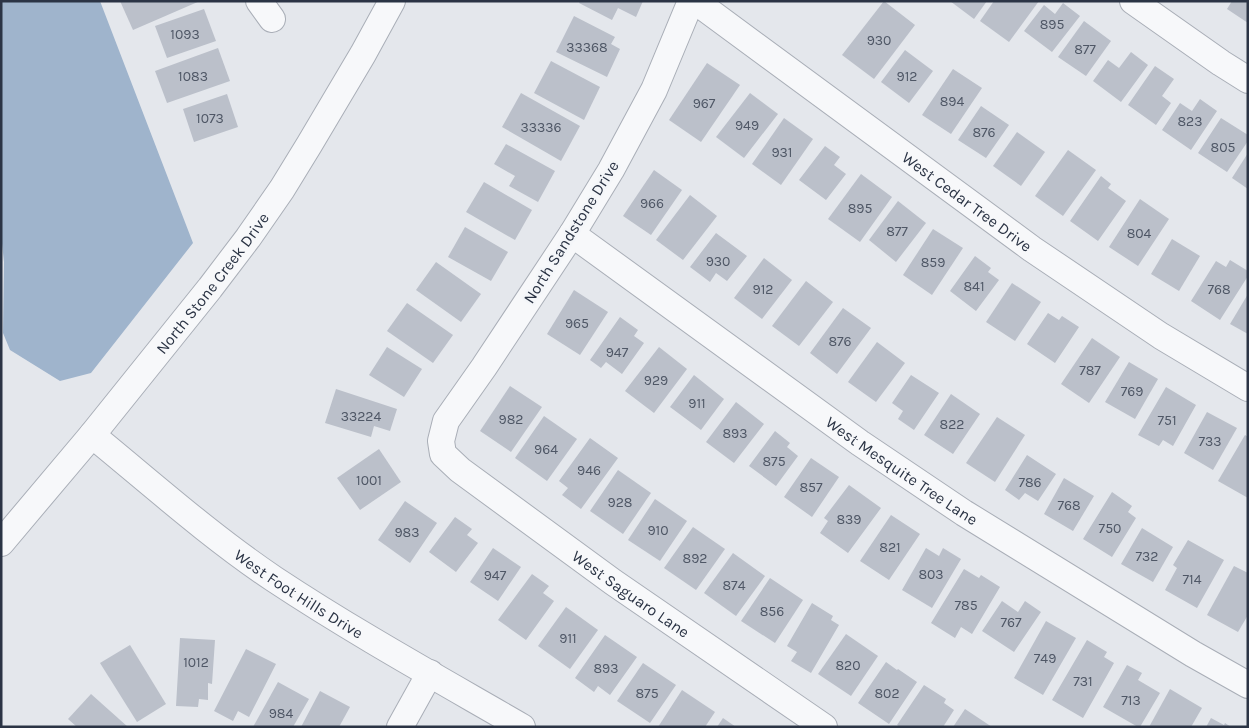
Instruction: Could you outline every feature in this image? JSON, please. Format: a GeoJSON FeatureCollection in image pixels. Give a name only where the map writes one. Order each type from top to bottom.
{"type":"FeatureCollection","features":[{"type":"Feature","properties":{"kind":"street","name":"North Stone Creek Drive"},"geometry":{"type":"LineString","coordinates":[[1,543],[92,435],[248,238],[282,189],[336,101],[392,1]]}},
{"type":"Feature","properties":{"kind":"street","name":"North Sandstone Drive"},"geometry":{"type":"LineString","coordinates":[[443,454],[441,441],[446,421],[572,234],[611,170],[654,90],[691,1]]}},
{"type":"Feature","properties":{"kind":"street","name":"West Cedar Tree Drive"},"geometry":{"type":"LineString","coordinates":[[695,1],[1032,249],[1161,336],[1248,388]]}},
{"type":"Feature","properties":{"kind":"street"},"geometry":{"type":"LineString","coordinates":[[1133,1],[1248,80]]}},
{"type":"Feature","properties":{"kind":"street","name":"West Mesquite Tree Lane"},"geometry":{"type":"LineString","coordinates":[[572,234],[860,443],[964,513],[1193,654],[1248,685]]}},
{"type":"Feature","properties":{"kind":"street","name":"West Foot Hills Drive"},"geometry":{"type":"LineString","coordinates":[[92,435],[219,539],[274,578],[341,621],[522,727]]}},
{"type":"Feature","properties":{"kind":"street","name":"West Saguaro Lane"},"geometry":{"type":"LineString","coordinates":[[443,454],[460,470],[614,582],[824,727]]}},
{"type":"Feature","properties":{"kind":"street"},"geometry":{"type":"LineString","coordinates":[[400,727],[430,673]]}},
{"type":"Feature","properties":{"kind":"water"},"geometry":{"type":"Polygon","coordinates":[[[1,1],[100,1],[193,243],[91,373],[60,381],[10,350],[3,333],[1,1]]]}},
{"type":"Feature","properties":{"kind":"building"},"geometry":{"type":"Polygon","coordinates":[[[120,1],[200,1],[133,30],[120,1]]]}},
{"type":"Feature","properties":{"kind":"building"},"geometry":{"type":"Polygon","coordinates":[[[580,1],[643,1],[636,17],[618,8],[612,20],[579,3],[580,1]]]}},
{"type":"Feature","properties":{"kind":"building"},"geometry":{"type":"Polygon","coordinates":[[[884,1],[915,25],[874,79],[842,55],[884,1]]]}},
{"type":"Feature","properties":{"kind":"building"},"geometry":{"type":"Polygon","coordinates":[[[950,1],[987,1],[974,19],[950,1]]]}},
{"type":"Feature","properties":{"kind":"building"},"geometry":{"type":"Polygon","coordinates":[[[994,1],[1039,1],[1009,42],[980,21],[994,1]]]}},
{"type":"Feature","properties":{"kind":"building"},"geometry":{"type":"Polygon","coordinates":[[[1232,1],[1248,1],[1248,23],[1227,9],[1232,1]]]}},
{"type":"Feature","properties":{"kind":"building"},"geometry":{"type":"Polygon","coordinates":[[[1063,3],[1080,16],[1052,52],[1024,31],[1044,5],[1055,14],[1063,3]]]}},
{"type":"Feature","properties":{"kind":"building"},"geometry":{"type":"Polygon","coordinates":[[[204,9],[216,41],[167,58],[155,26],[204,9]]]}},
{"type":"Feature","properties":{"kind":"building"},"geometry":{"type":"Polygon","coordinates":[[[574,16],[615,37],[611,44],[620,49],[607,77],[556,52],[574,16]]]}},
{"type":"Feature","properties":{"kind":"building"},"geometry":{"type":"Polygon","coordinates":[[[1084,21],[1111,41],[1086,76],[1058,57],[1084,21]]]}},
{"type":"Feature","properties":{"kind":"building"},"geometry":{"type":"Polygon","coordinates":[[[218,48],[230,81],[167,103],[155,71],[218,48]]]}},
{"type":"Feature","properties":{"kind":"building"},"geometry":{"type":"Polygon","coordinates":[[[905,50],[933,71],[909,103],[881,82],[905,50]]]}},
{"type":"Feature","properties":{"kind":"building"},"geometry":{"type":"Polygon","coordinates":[[[1131,52],[1148,65],[1121,102],[1093,81],[1108,60],[1119,68],[1131,52]]]}},
{"type":"Feature","properties":{"kind":"building"},"geometry":{"type":"Polygon","coordinates":[[[551,61],[600,87],[584,120],[534,93],[551,61]]]}},
{"type":"Feature","properties":{"kind":"building"},"geometry":{"type":"Polygon","coordinates":[[[707,63],[740,85],[701,142],[669,120],[707,63]]]}},
{"type":"Feature","properties":{"kind":"building"},"geometry":{"type":"Polygon","coordinates":[[[1155,66],[1174,79],[1162,96],[1171,103],[1156,125],[1128,105],[1155,66]]]}},
{"type":"Feature","properties":{"kind":"building"},"geometry":{"type":"Polygon","coordinates":[[[953,69],[982,88],[951,134],[922,115],[953,69]]]}},
{"type":"Feature","properties":{"kind":"building"},"geometry":{"type":"Polygon","coordinates":[[[521,93],[580,126],[561,161],[502,127],[521,93]]]}},
{"type":"Feature","properties":{"kind":"building"},"geometry":{"type":"Polygon","coordinates":[[[750,93],[778,114],[744,158],[716,137],[750,93]]]}},
{"type":"Feature","properties":{"kind":"building"},"geometry":{"type":"Polygon","coordinates":[[[227,94],[238,127],[194,142],[183,109],[227,94]]]}},
{"type":"Feature","properties":{"kind":"building"},"geometry":{"type":"Polygon","coordinates":[[[1200,99],[1217,111],[1191,150],[1162,130],[1180,103],[1192,111],[1200,99]]]}},
{"type":"Feature","properties":{"kind":"building"},"geometry":{"type":"Polygon","coordinates":[[[981,106],[1009,125],[986,158],[958,140],[981,106]]]}},
{"type":"Feature","properties":{"kind":"building"},"geometry":{"type":"Polygon","coordinates":[[[784,118],[813,139],[781,185],[752,164],[784,118]]]}},
{"type":"Feature","properties":{"kind":"building"},"geometry":{"type":"Polygon","coordinates":[[[1221,118],[1248,135],[1248,141],[1227,172],[1198,153],[1221,118]]]}},
{"type":"Feature","properties":{"kind":"building"},"geometry":{"type":"Polygon","coordinates":[[[1017,132],[1045,152],[1021,186],[993,166],[1017,132]]]}},
{"type":"Feature","properties":{"kind":"building"},"geometry":{"type":"Polygon","coordinates":[[[506,144],[555,171],[538,202],[509,186],[515,176],[494,164],[506,144]]]}},
{"type":"Feature","properties":{"kind":"building"},"geometry":{"type":"Polygon","coordinates":[[[825,146],[840,157],[834,165],[846,174],[826,200],[799,180],[825,146]]]}},
{"type":"Feature","properties":{"kind":"building"},"geometry":{"type":"Polygon","coordinates":[[[1068,150],[1096,170],[1063,216],[1035,196],[1068,150]]]}},
{"type":"Feature","properties":{"kind":"building"},"geometry":{"type":"Polygon","coordinates":[[[1248,153],[1248,189],[1232,178],[1248,153]]]}},
{"type":"Feature","properties":{"kind":"building"},"geometry":{"type":"Polygon","coordinates":[[[654,170],[682,190],[651,235],[623,216],[654,170]]]}},
{"type":"Feature","properties":{"kind":"building"},"geometry":{"type":"Polygon","coordinates":[[[861,174],[892,197],[860,242],[828,219],[861,174]]]}},
{"type":"Feature","properties":{"kind":"building"},"geometry":{"type":"Polygon","coordinates":[[[1101,176],[1111,184],[1108,188],[1126,201],[1098,241],[1070,221],[1101,176]]]}},
{"type":"Feature","properties":{"kind":"building"},"geometry":{"type":"Polygon","coordinates":[[[484,182],[532,210],[515,240],[466,212],[484,182]]]}},
{"type":"Feature","properties":{"kind":"building"},"geometry":{"type":"Polygon","coordinates":[[[690,195],[717,216],[683,260],[656,240],[690,195]]]}},
{"type":"Feature","properties":{"kind":"building"},"geometry":{"type":"Polygon","coordinates":[[[1140,199],[1169,219],[1138,266],[1109,247],[1140,199]]]}},
{"type":"Feature","properties":{"kind":"building"},"geometry":{"type":"Polygon","coordinates":[[[898,201],[926,223],[896,262],[869,240],[898,201]]]}},
{"type":"Feature","properties":{"kind":"building"},"geometry":{"type":"Polygon","coordinates":[[[465,227],[508,252],[491,281],[448,257],[465,227]]]}},
{"type":"Feature","properties":{"kind":"building"},"geometry":{"type":"Polygon","coordinates":[[[933,229],[963,248],[932,295],[903,275],[933,229]]]}},
{"type":"Feature","properties":{"kind":"building"},"geometry":{"type":"Polygon","coordinates":[[[716,233],[747,256],[727,281],[716,273],[710,282],[690,267],[716,233]]]}},
{"type":"Feature","properties":{"kind":"building"},"geometry":{"type":"Polygon","coordinates":[[[1172,239],[1200,256],[1179,291],[1151,274],[1172,239]]]}},
{"type":"Feature","properties":{"kind":"building"},"geometry":{"type":"Polygon","coordinates":[[[975,256],[991,268],[988,272],[999,280],[976,311],[950,291],[975,256]]]}},
{"type":"Feature","properties":{"kind":"building"},"geometry":{"type":"Polygon","coordinates":[[[764,258],[792,280],[762,319],[734,298],[764,258]]]}},
{"type":"Feature","properties":{"kind":"building"},"geometry":{"type":"Polygon","coordinates":[[[1230,260],[1248,271],[1248,276],[1220,320],[1191,301],[1216,261],[1226,267],[1230,260]]]}},
{"type":"Feature","properties":{"kind":"building"},"geometry":{"type":"Polygon","coordinates":[[[436,262],[481,294],[461,322],[416,290],[436,262]]]}},
{"type":"Feature","properties":{"kind":"building"},"geometry":{"type":"Polygon","coordinates":[[[806,281],[833,302],[799,346],[772,326],[806,281]]]}},
{"type":"Feature","properties":{"kind":"building"},"geometry":{"type":"Polygon","coordinates":[[[1012,283],[1041,302],[1015,341],[986,322],[1012,283]]]}},
{"type":"Feature","properties":{"kind":"building"},"geometry":{"type":"Polygon","coordinates":[[[574,290],[608,312],[580,355],[547,334],[574,290]]]}},
{"type":"Feature","properties":{"kind":"building"},"geometry":{"type":"Polygon","coordinates":[[[1248,294],[1248,334],[1230,324],[1248,294]]]}},
{"type":"Feature","properties":{"kind":"building"},"geometry":{"type":"Polygon","coordinates":[[[407,303],[453,335],[433,363],[387,331],[407,303]]]}},
{"type":"Feature","properties":{"kind":"building"},"geometry":{"type":"Polygon","coordinates":[[[843,308],[871,328],[837,374],[810,353],[843,308]]]}},
{"type":"Feature","properties":{"kind":"building"},"geometry":{"type":"Polygon","coordinates":[[[1048,313],[1059,320],[1062,316],[1079,327],[1055,363],[1027,344],[1048,313]]]}},
{"type":"Feature","properties":{"kind":"building"},"geometry":{"type":"Polygon","coordinates":[[[620,317],[638,330],[634,336],[644,343],[622,374],[606,362],[601,368],[590,360],[620,317]]]}},
{"type":"Feature","properties":{"kind":"building"},"geometry":{"type":"Polygon","coordinates":[[[1092,338],[1120,357],[1089,403],[1061,384],[1092,338]]]}},
{"type":"Feature","properties":{"kind":"building"},"geometry":{"type":"Polygon","coordinates":[[[877,342],[905,363],[876,402],[848,382],[877,342]]]}},
{"type":"Feature","properties":{"kind":"building"},"geometry":{"type":"Polygon","coordinates":[[[387,347],[422,369],[404,397],[369,375],[387,347]]]}},
{"type":"Feature","properties":{"kind":"building"},"geometry":{"type":"Polygon","coordinates":[[[659,347],[687,369],[654,413],[625,391],[659,347]]]}},
{"type":"Feature","properties":{"kind":"building"},"geometry":{"type":"Polygon","coordinates":[[[1129,362],[1158,379],[1135,419],[1105,402],[1129,362]]]}},
{"type":"Feature","properties":{"kind":"building"},"geometry":{"type":"Polygon","coordinates":[[[694,375],[724,399],[701,430],[670,407],[694,375]]]}},
{"type":"Feature","properties":{"kind":"building"},"geometry":{"type":"Polygon","coordinates":[[[911,375],[939,393],[914,430],[898,419],[903,411],[892,403],[911,375]]]}},
{"type":"Feature","properties":{"kind":"building"},"geometry":{"type":"Polygon","coordinates":[[[510,386],[542,407],[511,452],[480,431],[510,386]]]}},
{"type":"Feature","properties":{"kind":"building"},"geometry":{"type":"Polygon","coordinates":[[[1166,387],[1196,405],[1173,446],[1163,440],[1159,446],[1138,435],[1166,387]]]}},
{"type":"Feature","properties":{"kind":"building"},"geometry":{"type":"Polygon","coordinates":[[[336,389],[397,409],[390,431],[374,426],[371,437],[325,423],[336,389]]]}},
{"type":"Feature","properties":{"kind":"building"},"geometry":{"type":"Polygon","coordinates":[[[951,394],[980,414],[953,454],[924,435],[951,394]]]}},
{"type":"Feature","properties":{"kind":"building"},"geometry":{"type":"Polygon","coordinates":[[[736,402],[764,424],[734,463],[706,442],[736,402]]]}},
{"type":"Feature","properties":{"kind":"building"},"geometry":{"type":"Polygon","coordinates":[[[1207,412],[1237,428],[1213,470],[1184,453],[1207,412]]]}},
{"type":"Feature","properties":{"kind":"building"},"geometry":{"type":"Polygon","coordinates":[[[544,416],[577,439],[547,481],[515,458],[544,416]]]}},
{"type":"Feature","properties":{"kind":"building"},"geometry":{"type":"Polygon","coordinates":[[[997,417],[1025,435],[995,482],[966,463],[997,417]]]}},
{"type":"Feature","properties":{"kind":"building"},"geometry":{"type":"Polygon","coordinates":[[[775,431],[790,443],[787,447],[798,456],[776,486],[749,466],[775,431]]]}},
{"type":"Feature","properties":{"kind":"building"},"geometry":{"type":"Polygon","coordinates":[[[1245,435],[1248,437],[1248,498],[1218,481],[1245,435]]]}},
{"type":"Feature","properties":{"kind":"building"},"geometry":{"type":"Polygon","coordinates":[[[590,438],[618,458],[581,509],[562,495],[568,488],[559,481],[590,438]]]}},
{"type":"Feature","properties":{"kind":"building"},"geometry":{"type":"Polygon","coordinates":[[[379,449],[401,482],[360,510],[337,478],[379,449]]]}},
{"type":"Feature","properties":{"kind":"building"},"geometry":{"type":"Polygon","coordinates":[[[1027,455],[1056,474],[1038,501],[1025,493],[1019,500],[1005,490],[1027,455]]]}},
{"type":"Feature","properties":{"kind":"building"},"geometry":{"type":"Polygon","coordinates":[[[811,458],[839,477],[812,517],[784,497],[811,458]]]}},
{"type":"Feature","properties":{"kind":"building"},"geometry":{"type":"Polygon","coordinates":[[[618,470],[651,493],[623,534],[590,511],[618,470]]]}},
{"type":"Feature","properties":{"kind":"building"},"geometry":{"type":"Polygon","coordinates":[[[1064,478],[1094,496],[1073,531],[1044,514],[1064,478]]]}},
{"type":"Feature","properties":{"kind":"building"},"geometry":{"type":"Polygon","coordinates":[[[849,485],[881,508],[848,553],[820,533],[828,521],[824,518],[849,485]]]}},
{"type":"Feature","properties":{"kind":"building"},"geometry":{"type":"Polygon","coordinates":[[[1112,492],[1132,506],[1128,512],[1136,518],[1112,557],[1083,539],[1112,492]]]}},
{"type":"Feature","properties":{"kind":"building"},"geometry":{"type":"Polygon","coordinates":[[[655,499],[687,521],[660,561],[628,540],[655,499]]]}},
{"type":"Feature","properties":{"kind":"building"},"geometry":{"type":"Polygon","coordinates":[[[405,501],[437,523],[410,563],[378,540],[405,501]]]}},
{"type":"Feature","properties":{"kind":"building"},"geometry":{"type":"Polygon","coordinates":[[[891,515],[920,534],[889,580],[860,561],[891,515]]]}},
{"type":"Feature","properties":{"kind":"building"},"geometry":{"type":"Polygon","coordinates":[[[455,517],[472,529],[467,535],[478,543],[456,572],[429,552],[455,517]]]}},
{"type":"Feature","properties":{"kind":"building"},"geometry":{"type":"Polygon","coordinates":[[[693,527],[725,549],[696,590],[664,568],[693,527]]]}},
{"type":"Feature","properties":{"kind":"building"},"geometry":{"type":"Polygon","coordinates":[[[1142,528],[1173,547],[1153,582],[1121,564],[1142,528]]]}},
{"type":"Feature","properties":{"kind":"building"},"geometry":{"type":"Polygon","coordinates":[[[1188,540],[1224,560],[1197,608],[1165,590],[1177,568],[1173,565],[1188,540]]]}},
{"type":"Feature","properties":{"kind":"building"},"geometry":{"type":"Polygon","coordinates":[[[493,548],[521,567],[498,601],[470,582],[493,548]]]}},
{"type":"Feature","properties":{"kind":"building"},"geometry":{"type":"Polygon","coordinates":[[[926,548],[939,556],[943,548],[961,559],[932,608],[902,590],[926,548]]]}},
{"type":"Feature","properties":{"kind":"building"},"geometry":{"type":"Polygon","coordinates":[[[733,553],[765,576],[736,616],[704,593],[733,553]]]}},
{"type":"Feature","properties":{"kind":"building"},"geometry":{"type":"Polygon","coordinates":[[[1234,566],[1248,573],[1248,615],[1238,632],[1207,615],[1234,566]]]}},
{"type":"Feature","properties":{"kind":"building"},"geometry":{"type":"Polygon","coordinates":[[[964,569],[979,578],[981,575],[1000,587],[972,634],[961,627],[955,638],[931,623],[964,569]]]}},
{"type":"Feature","properties":{"kind":"building"},"geometry":{"type":"Polygon","coordinates":[[[532,574],[549,586],[543,593],[554,601],[526,640],[498,620],[532,574]]]}},
{"type":"Feature","properties":{"kind":"building"},"geometry":{"type":"Polygon","coordinates":[[[770,578],[803,600],[775,643],[741,621],[770,578]]]}},
{"type":"Feature","properties":{"kind":"building"},"geometry":{"type":"Polygon","coordinates":[[[1002,601],[1018,612],[1025,601],[1041,612],[1014,652],[982,631],[1002,601]]]}},
{"type":"Feature","properties":{"kind":"building"},"geometry":{"type":"Polygon","coordinates":[[[812,603],[833,616],[831,620],[839,625],[811,673],[791,661],[797,652],[787,646],[812,603]]]}},
{"type":"Feature","properties":{"kind":"building"},"geometry":{"type":"Polygon","coordinates":[[[566,607],[598,630],[570,669],[538,646],[566,607]]]}},
{"type":"Feature","properties":{"kind":"building"},"geometry":{"type":"Polygon","coordinates":[[[1046,621],[1076,638],[1043,695],[1014,678],[1046,621]]]}},
{"type":"Feature","properties":{"kind":"building"},"geometry":{"type":"Polygon","coordinates":[[[846,634],[878,656],[851,696],[818,674],[846,634]]]}},
{"type":"Feature","properties":{"kind":"building"},"geometry":{"type":"Polygon","coordinates":[[[605,635],[637,657],[610,695],[598,686],[594,692],[575,678],[605,635]]]}},
{"type":"Feature","properties":{"kind":"building"},"geometry":{"type":"Polygon","coordinates":[[[180,638],[215,640],[212,684],[208,683],[208,700],[199,699],[198,707],[176,706],[180,638]]]}},
{"type":"Feature","properties":{"kind":"building"},"geometry":{"type":"Polygon","coordinates":[[[1087,640],[1107,652],[1104,657],[1114,663],[1083,718],[1052,700],[1087,640]]]}},
{"type":"Feature","properties":{"kind":"building"},"geometry":{"type":"Polygon","coordinates":[[[130,645],[166,704],[137,722],[100,663],[130,645]]]}},
{"type":"Feature","properties":{"kind":"building"},"geometry":{"type":"Polygon","coordinates":[[[246,649],[276,664],[249,717],[238,711],[233,721],[214,711],[246,649]]]}},
{"type":"Feature","properties":{"kind":"building"},"geometry":{"type":"Polygon","coordinates":[[[886,662],[917,682],[889,724],[858,703],[886,662]]]}},
{"type":"Feature","properties":{"kind":"building"},"geometry":{"type":"Polygon","coordinates":[[[643,663],[676,685],[650,723],[617,701],[643,663]]]}},
{"type":"Feature","properties":{"kind":"building"},"geometry":{"type":"Polygon","coordinates":[[[1127,665],[1142,673],[1138,680],[1160,693],[1140,727],[1103,707],[1127,665]]]}},
{"type":"Feature","properties":{"kind":"building"},"geometry":{"type":"Polygon","coordinates":[[[278,682],[309,699],[293,727],[253,727],[278,682]]]}},
{"type":"Feature","properties":{"kind":"building"},"geometry":{"type":"Polygon","coordinates":[[[924,685],[946,699],[944,703],[954,710],[943,727],[900,727],[897,725],[924,685]]]}},
{"type":"Feature","properties":{"kind":"building"},"geometry":{"type":"Polygon","coordinates":[[[1170,689],[1202,708],[1191,727],[1149,727],[1170,689]]]}},
{"type":"Feature","properties":{"kind":"building"},"geometry":{"type":"Polygon","coordinates":[[[682,690],[715,712],[705,727],[658,727],[682,690]]]}},
{"type":"Feature","properties":{"kind":"building"},"geometry":{"type":"Polygon","coordinates":[[[320,691],[350,707],[339,727],[301,727],[320,691]]]}},
{"type":"Feature","properties":{"kind":"building"},"geometry":{"type":"Polygon","coordinates":[[[91,694],[128,727],[77,727],[68,719],[91,694]]]}},
{"type":"Feature","properties":{"kind":"building"},"geometry":{"type":"Polygon","coordinates":[[[965,709],[992,727],[953,727],[965,709]]]}},
{"type":"Feature","properties":{"kind":"building"},"geometry":{"type":"Polygon","coordinates":[[[723,718],[736,727],[717,727],[723,718]]]}},
{"type":"Feature","properties":{"kind":"building"},"geometry":{"type":"Polygon","coordinates":[[[1211,718],[1224,725],[1225,723],[1231,727],[1206,727],[1211,718]]]}}]}
